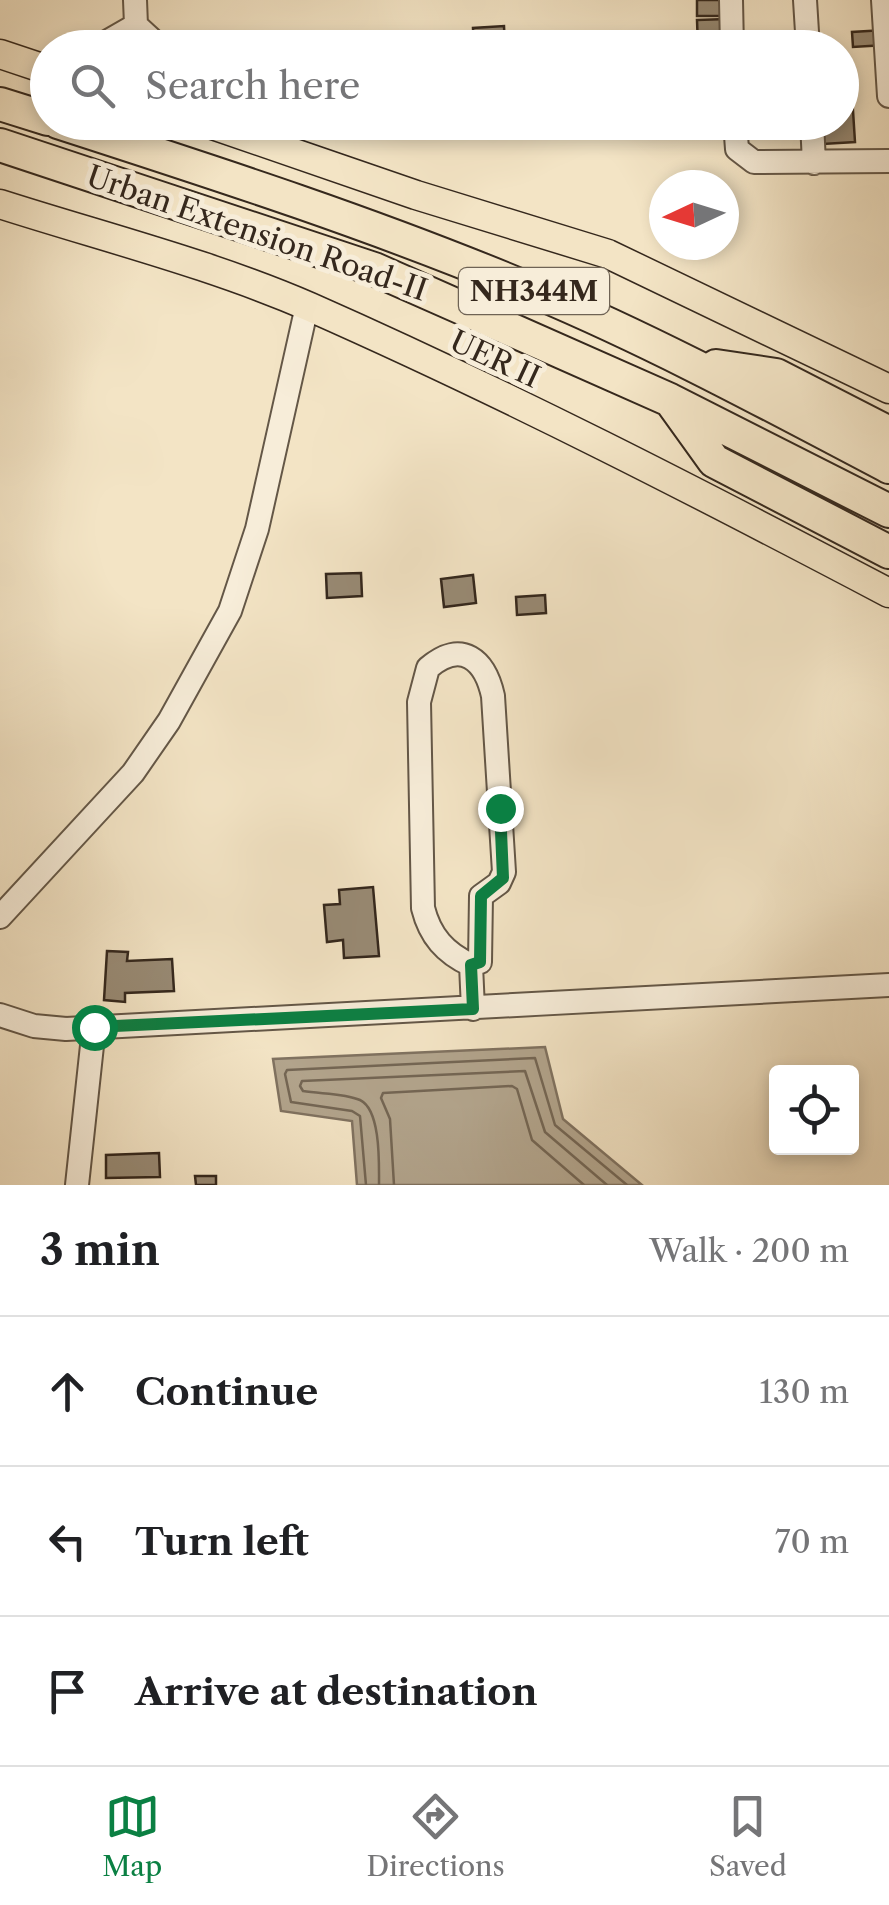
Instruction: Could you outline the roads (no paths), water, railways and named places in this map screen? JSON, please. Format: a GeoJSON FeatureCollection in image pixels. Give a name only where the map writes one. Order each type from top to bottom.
{"type":"FeatureCollection","features":[{"type":"Feature","properties":{"kind":"highway"},"geometry":{"type":"LineString","coordinates":[[0,104],[30,113]]}},
{"type":"Feature","properties":{"kind":"highway","name":"Urban Extension Road-II"},"geometry":{"type":"LineString","coordinates":[[114,140],[379,229],[520,286],[686,361],[889,466]]}},
{"type":"Feature","properties":{"kind":"highway","name":"Urban Extension Road-II"},"geometry":{"type":"LineString","coordinates":[[0,145],[374,270],[670,400],[889,511]]}},
{"type":"Feature","properties":{"kind":"highway"},"geometry":{"type":"LineString","coordinates":[[686,361],[776,376],[889,433]]}},
{"type":"Feature","properties":{"kind":"highway"},"geometry":{"type":"LineString","coordinates":[[670,400],[714,461],[889,552]]}},
{"type":"Feature","properties":{"kind":"main road"},"geometry":{"type":"LineString","coordinates":[[0,54],[30,63]]}},
{"type":"Feature","properties":{"kind":"main road"},"geometry":{"type":"LineString","coordinates":[[258,140],[416,195],[608,254],[889,389]]}},
{"type":"Feature","properties":{"kind":"main road","name":"UER II"},"geometry":{"type":"LineString","coordinates":[[0,204],[307,306],[706,496],[889,593]]}},
{"type":"Feature","properties":{"kind":"street"},"geometry":{"type":"LineString","coordinates":[[136,0],[136,25],[141,30]]}},
{"type":"Feature","properties":{"kind":"street"},"geometry":{"type":"LineString","coordinates":[[731,0],[732,30]]}},
{"type":"Feature","properties":{"kind":"street"},"geometry":{"type":"LineString","coordinates":[[805,0],[807,30]]}},
{"type":"Feature","properties":{"kind":"street"},"geometry":{"type":"LineString","coordinates":[[884,0],[889,96]]}},
{"type":"Feature","properties":{"kind":"street"},"geometry":{"type":"LineString","coordinates":[[127,30],[136,25]]}},
{"type":"Feature","properties":{"kind":"street"},"geometry":{"type":"LineString","coordinates":[[737,140],[738,149],[754,162],[889,161]]}},
{"type":"Feature","properties":{"kind":"street"},"geometry":{"type":"LineString","coordinates":[[813,140],[814,162]]}},
{"type":"Feature","properties":{"kind":"street"},"geometry":{"type":"LineString","coordinates":[[0,916],[133,773],[169,721],[230,611],[256,529],[307,306]]}},
{"type":"Feature","properties":{"kind":"street"},"geometry":{"type":"LineString","coordinates":[[452,655],[478,661],[486,671],[493,696],[504,872],[499,883],[481,896],[480,962],[471,965],[452,955],[434,937],[423,908],[420,702],[428,668],[452,655]]}},
{"type":"Feature","properties":{"kind":"street"},"geometry":{"type":"LineString","coordinates":[[471,965],[473,1009]]}},
{"type":"Feature","properties":{"kind":"street"},"geometry":{"type":"LineString","coordinates":[[0,1014],[34,1026],[66,1030],[889,984]]}},
{"type":"Feature","properties":{"kind":"street"},"geometry":{"type":"LineString","coordinates":[[77,1185],[94,1027]]}},
{"type":"Feature","properties":{"kind":"water"},"geometry":{"type":"Polygon","coordinates":[[[545,1047],[563,1119],[642,1185],[357,1185],[352,1121],[281,1111],[273,1059],[545,1047]]]}}]}
